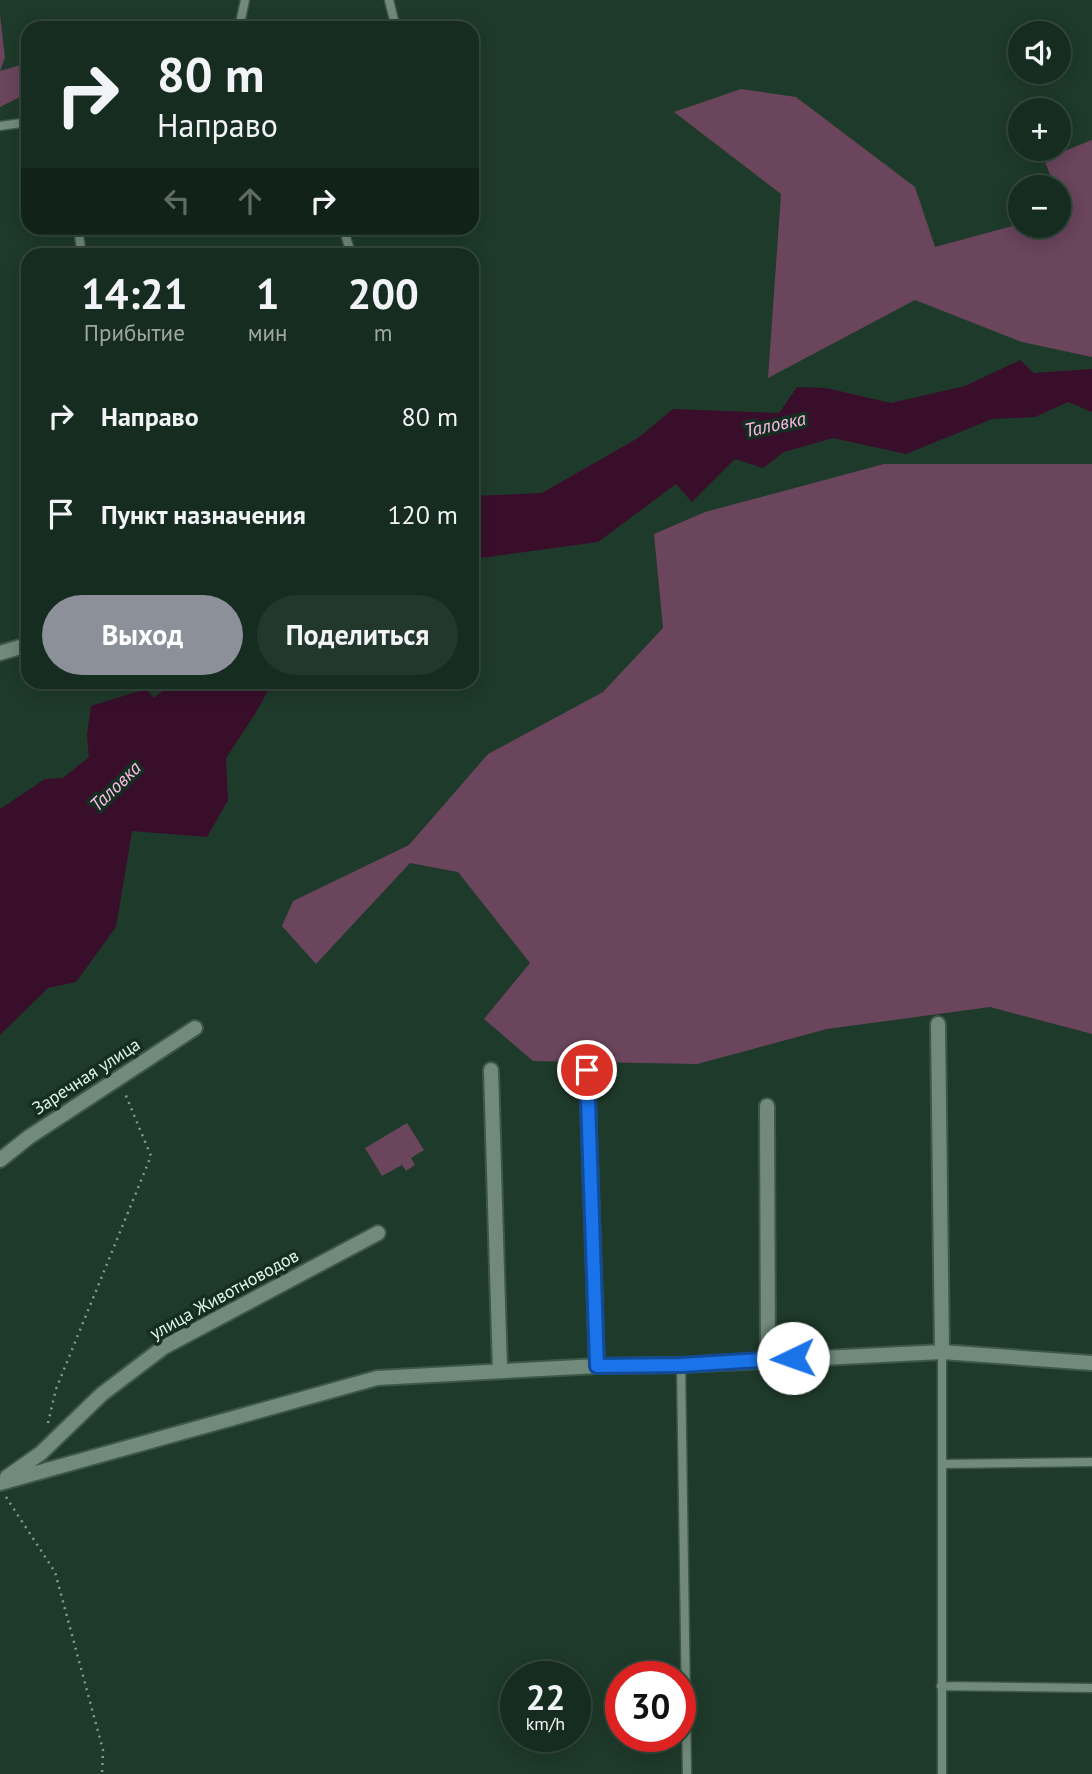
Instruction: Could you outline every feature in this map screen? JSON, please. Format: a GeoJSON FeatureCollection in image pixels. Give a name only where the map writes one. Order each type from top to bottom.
{"type":"FeatureCollection","features":[{"type":"Feature","properties":{"kind":"street"},"geometry":{"type":"LineString","coordinates":[[0,653],[20,648]]}},
{"type":"Feature","properties":{"kind":"street"},"geometry":{"type":"LineString","coordinates":[[938,1024],[942,1352]]}},
{"type":"Feature","properties":{"kind":"street","name":"Заречная улица"},"geometry":{"type":"LineString","coordinates":[[0,1160],[29,1137],[195,1028]]}},
{"type":"Feature","properties":{"kind":"street"},"geometry":{"type":"LineString","coordinates":[[491,1070],[500,1371]]}},
{"type":"Feature","properties":{"kind":"street"},"geometry":{"type":"LineString","coordinates":[[587,1070],[597,1366]]}},
{"type":"Feature","properties":{"kind":"street"},"geometry":{"type":"LineString","coordinates":[[767,1106],[768,1359]]}},
{"type":"Feature","properties":{"kind":"street","name":"улица Животноводов"},"geometry":{"type":"LineString","coordinates":[[0,1482],[41,1453],[102,1394],[163,1347],[378,1233]]}},
{"type":"Feature","properties":{"kind":"street"},"geometry":{"type":"LineString","coordinates":[[0,1482],[377,1378],[942,1352],[1092,1363]]}},
{"type":"Feature","properties":{"kind":"lane"},"geometry":{"type":"LineString","coordinates":[[240,21],[245,0]]}},
{"type":"Feature","properties":{"kind":"lane"},"geometry":{"type":"LineString","coordinates":[[389,0],[394,21]]}},
{"type":"Feature","properties":{"kind":"lane"},"geometry":{"type":"LineString","coordinates":[[0,126],[21,122]]}},
{"type":"Feature","properties":{"kind":"lane"},"geometry":{"type":"LineString","coordinates":[[942,1352],[942,1774]]}},
{"type":"Feature","properties":{"kind":"lane"},"geometry":{"type":"LineString","coordinates":[[681,1365],[687,1774]]}},
{"type":"Feature","properties":{"kind":"lane"},"geometry":{"type":"LineString","coordinates":[[942,1464],[1092,1462]]}},
{"type":"Feature","properties":{"kind":"lane"},"geometry":{"type":"LineString","coordinates":[[941,1686],[1092,1688]]}},
{"type":"Feature","properties":{"kind":"path"},"geometry":{"type":"LineString","coordinates":[[47,1427],[56,1389],[151,1156],[119,1078]]}},
{"type":"Feature","properties":{"kind":"path"},"geometry":{"type":"LineString","coordinates":[[0,1489],[55,1572],[103,1750],[102,1774]]}},
{"type":"Feature","properties":{"kind":"shaded area"},"geometry":{"type":"Polygon","coordinates":[[[0,15],[5,58],[0,71],[0,15]]]}},
{"type":"Feature","properties":{"kind":"shaded area"},"geometry":{"type":"Polygon","coordinates":[[[21,65],[21,96],[0,107],[0,71],[21,65]]]}},
{"type":"Feature","properties":{"kind":"shaded area"},"geometry":{"type":"Polygon","coordinates":[[[741,89],[796,97],[915,187],[935,247],[1008,227],[1008,238],[1071,238],[1071,175],[1050,175],[1045,161],[1071,161],[1071,148],[1092,140],[1092,357],[1022,342],[915,300],[768,378],[781,194],[674,112],[741,89]]]}},
{"type":"Feature","properties":{"kind":"shaded area"},"geometry":{"type":"Polygon","coordinates":[[[884,464],[1092,464],[1092,1034],[990,1007],[827,1029],[697,1064],[533,1061],[484,1019],[530,963],[458,872],[410,863],[316,964],[282,926],[293,901],[409,845],[488,754],[603,692],[663,628],[654,534],[705,512],[884,464]]]}},
{"type":"Feature","properties":{"kind":"shaded area"},"geometry":{"type":"Polygon","coordinates":[[[407,1123],[424,1150],[411,1158],[415,1165],[406,1171],[402,1165],[382,1176],[365,1148],[407,1123]]]}},
{"type":"Feature","properties":{"kind":"water","name":"Таловка"},"geometry":{"type":"Polygon","coordinates":[[[1020,360],[1034,373],[1092,369],[1092,412],[1068,402],[1035,417],[992,419],[906,454],[833,438],[784,452],[763,468],[735,459],[692,502],[676,484],[598,542],[479,558],[479,496],[542,493],[638,438],[673,409],[779,413],[797,387],[826,388],[891,403],[965,386],[1020,360]]]}},
{"type":"Feature","properties":{"kind":"water","name":"Таловка"},"geometry":{"type":"Polygon","coordinates":[[[146,689],[154,698],[165,689],[269,689],[226,758],[228,800],[207,837],[132,831],[116,927],[76,982],[48,988],[0,1035],[0,809],[45,779],[63,778],[89,757],[87,735],[91,706],[146,689]]]}},
{"type":"Feature","properties":{"kind":"route"},"geometry":{"type":"LineString","coordinates":[[587,1070],[597,1366],[681,1365],[793,1358]]}}]}
